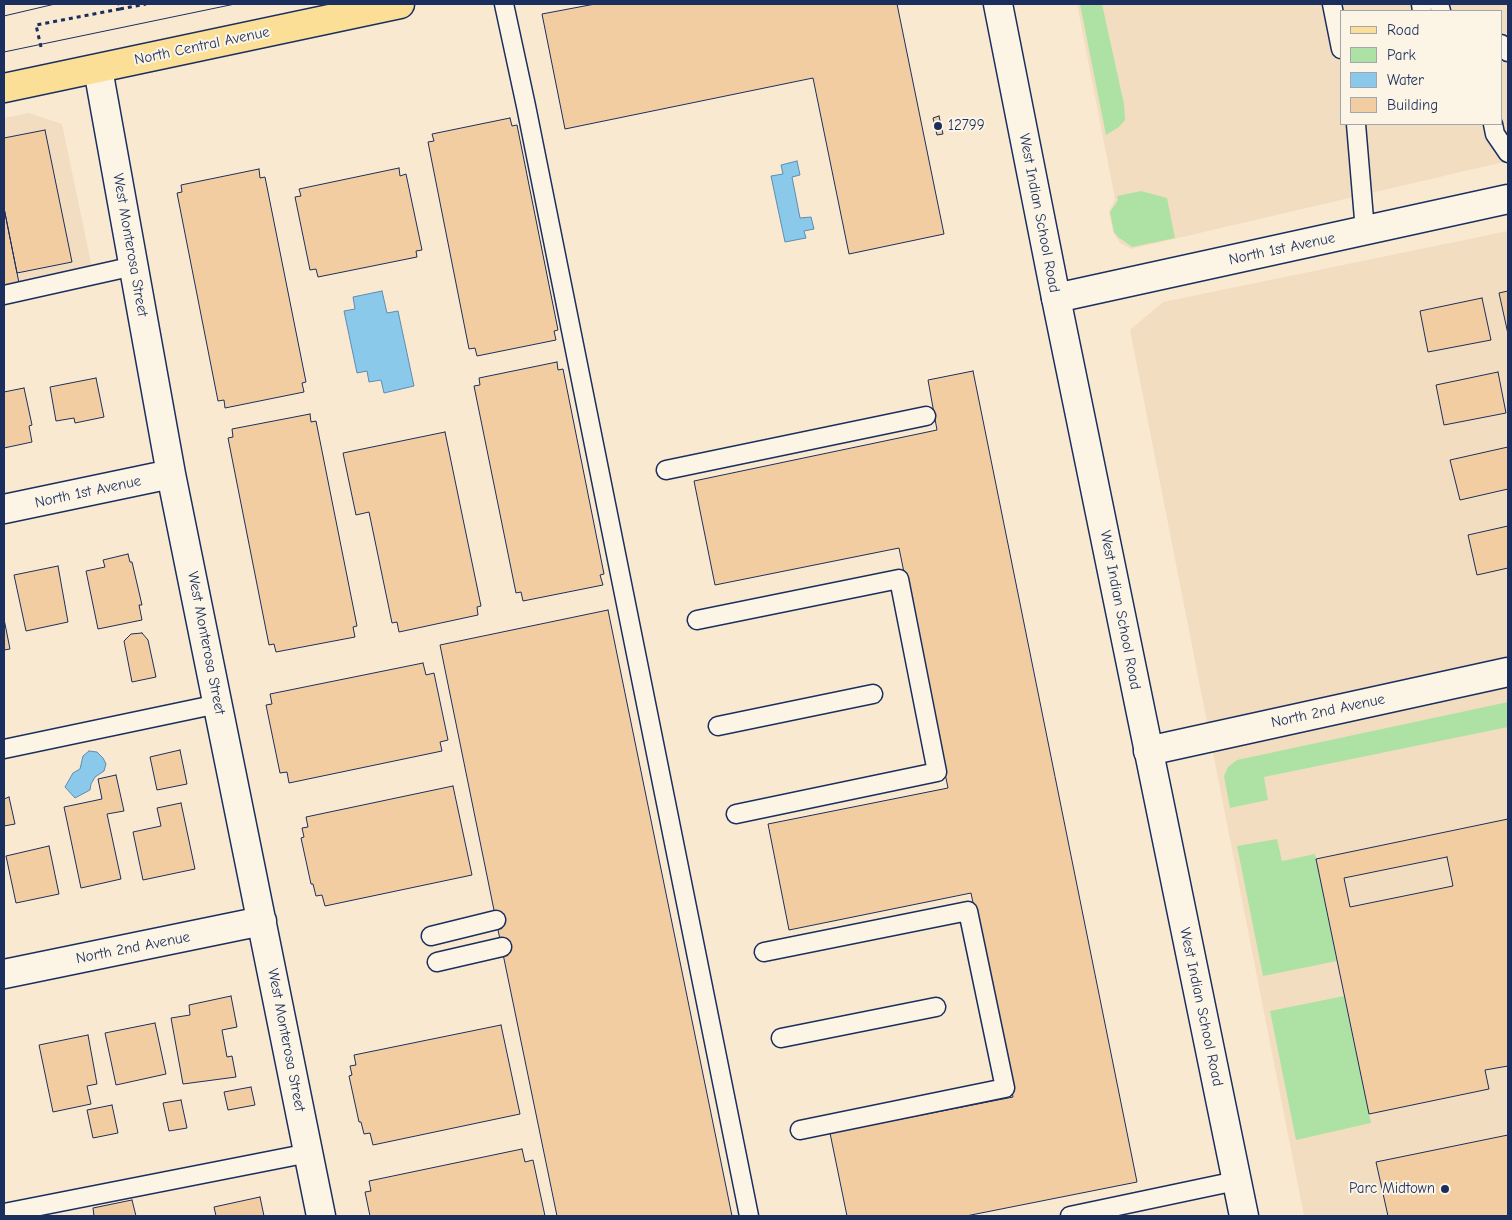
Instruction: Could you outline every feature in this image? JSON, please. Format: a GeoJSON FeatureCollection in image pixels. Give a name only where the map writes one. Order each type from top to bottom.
{"type":"FeatureCollection","features":[{"type":"Feature","properties":{"kind":"main road","name":"North Central Avenue"},"geometry":{"type":"LineString","coordinates":[[4,88],[400,4]]}},
{"type":"Feature","properties":{"kind":"street","name":"West Indian School Road"},"geometry":{"type":"LineString","coordinates":[[998,4],[1056,298],[1244,1216]]}},
{"type":"Feature","properties":{"kind":"street","name":"West Monterosa Street"},"geometry":{"type":"LineString","coordinates":[[98,69],[171,474],[321,1216]]}},
{"type":"Feature","properties":{"kind":"street","name":"North 1st Avenue"},"geometry":{"type":"LineString","coordinates":[[1056,298],[1508,199]]}},
{"type":"Feature","properties":{"kind":"street","name":"North 1st Avenue"},"geometry":{"type":"LineString","coordinates":[[4,509],[171,474]]}},
{"type":"Feature","properties":{"kind":"street","name":"North 2nd Avenue"},"geometry":{"type":"LineString","coordinates":[[1148,751],[1508,672]]}},
{"type":"Feature","properties":{"kind":"street","name":"North 2nd Avenue"},"geometry":{"type":"LineString","coordinates":[[4,974],[262,921]]}},
{"type":"Feature","properties":{"kind":"lane"},"geometry":{"type":"LineString","coordinates":[[504,4],[749,1216]]}},
{"type":"Feature","properties":{"kind":"lane"},"geometry":{"type":"LineString","coordinates":[[1332,4],[1340,44]]}},
{"type":"Feature","properties":{"kind":"lane"},"geometry":{"type":"LineString","coordinates":[[1361,125],[1365,230]]}},
{"type":"Feature","properties":{"kind":"lane"},"geometry":{"type":"LineString","coordinates":[[1493,125],[1495,134],[1508,153]]}},
{"type":"Feature","properties":{"kind":"lane"},"geometry":{"type":"LineString","coordinates":[[4,295],[134,266]]}},
{"type":"Feature","properties":{"kind":"lane"},"geometry":{"type":"LineString","coordinates":[[666,470],[926,416]]}},
{"type":"Feature","properties":{"kind":"lane"},"geometry":{"type":"LineString","coordinates":[[697,620],[899,580],[938,772],[736,814]]}},
{"type":"Feature","properties":{"kind":"lane"},"geometry":{"type":"LineString","coordinates":[[718,726],[873,694]]}},
{"type":"Feature","properties":{"kind":"lane"},"geometry":{"type":"LineString","coordinates":[[4,749],[218,704]]}},
{"type":"Feature","properties":{"kind":"lane"},"geometry":{"type":"LineString","coordinates":[[764,952],[968,911],[1005,1088],[800,1130]]}},
{"type":"Feature","properties":{"kind":"lane"},"geometry":{"type":"LineString","coordinates":[[431,936],[496,920]]}},
{"type":"Feature","properties":{"kind":"lane"},"geometry":{"type":"LineString","coordinates":[[437,962],[502,947]]}},
{"type":"Feature","properties":{"kind":"lane"},"geometry":{"type":"LineString","coordinates":[[781,1038],[936,1007]]}},
{"type":"Feature","properties":{"kind":"lane"},"geometry":{"type":"LineString","coordinates":[[4,1213],[309,1153]]}},
{"type":"Feature","properties":{"kind":"lane"},"geometry":{"type":"LineString","coordinates":[[1070,1216],[1236,1181]]}},
{"type":"Feature","properties":{"kind":"path"},"geometry":{"type":"LineString","coordinates":[[118,4],[120,9]]}},
{"type":"Feature","properties":{"kind":"path"},"geometry":{"type":"LineString","coordinates":[[40,47],[36,25],[146,4]]}},
{"type":"Feature","properties":{"kind":"shaded area"},"geometry":{"type":"Polygon","coordinates":[[[1077,4],[1508,4],[1508,161],[1131,249],[1120,243],[1113,232],[1109,212],[1115,199],[1077,4]]]}},
{"type":"Feature","properties":{"kind":"shaded area"},"geometry":{"type":"Polygon","coordinates":[[[29,113],[62,124],[93,272],[4,293],[4,118],[29,113]]]}},
{"type":"Feature","properties":{"kind":"shaded area"},"geometry":{"type":"Polygon","coordinates":[[[1508,231],[1508,1216],[1304,1216],[1130,330],[1163,302],[1508,231]]]}},
{"type":"Feature","properties":{"kind":"green space"},"geometry":{"type":"Polygon","coordinates":[[[1080,4],[1102,4],[1124,104],[1125,120],[1119,127],[1106,135],[1080,4]]]}},
{"type":"Feature","properties":{"kind":"green space"},"geometry":{"type":"Polygon","coordinates":[[[1141,191],[1167,198],[1175,238],[1132,247],[1114,232],[1110,212],[1118,200],[1117,196],[1141,191]]]}},
{"type":"Feature","properties":{"kind":"green space"},"geometry":{"type":"Polygon","coordinates":[[[1508,702],[1508,727],[1264,777],[1268,800],[1230,808],[1224,776],[1228,767],[1237,760],[1508,702]]]}},
{"type":"Feature","properties":{"kind":"green space"},"geometry":{"type":"Polygon","coordinates":[[[1277,839],[1282,861],[1315,854],[1337,961],[1263,976],[1237,846],[1277,839]]]}},
{"type":"Feature","properties":{"kind":"green space"},"geometry":{"type":"Polygon","coordinates":[[[1344,996],[1371,1123],[1296,1140],[1270,1011],[1344,996]]]}},
{"type":"Feature","properties":{"kind":"water"},"geometry":{"type":"Polygon","coordinates":[[[797,161],[800,175],[792,177],[800,218],[811,217],[814,229],[804,231],[806,238],[785,242],[771,176],[783,174],[781,165],[797,161]]]}},
{"type":"Feature","properties":{"kind":"water"},"geometry":{"type":"Polygon","coordinates":[[[382,291],[387,313],[398,311],[414,386],[384,393],[381,380],[369,382],[367,371],[357,373],[344,311],[355,309],[353,297],[382,291]]]}},
{"type":"Feature","properties":{"kind":"water"},"geometry":{"type":"Polygon","coordinates":[[[89,751],[97,752],[103,758],[106,764],[104,771],[95,777],[90,790],[75,798],[65,787],[73,773],[80,769],[83,756],[89,751]]]}},
{"type":"Feature","properties":{"kind":"building"},"geometry":{"type":"Polygon","coordinates":[[[595,4],[897,4],[944,234],[849,254],[813,78],[565,129],[542,14],[595,4]]]}},
{"type":"Feature","properties":{"kind":"building"},"geometry":{"type":"Polygon","coordinates":[[[939,116],[943,134],[937,135],[933,118],[939,116]]]}},
{"type":"Feature","properties":{"kind":"building"},"geometry":{"type":"Polygon","coordinates":[[[510,118],[512,126],[517,125],[558,330],[554,331],[556,340],[477,356],[475,348],[469,349],[428,142],[434,141],[432,134],[510,118]]]}},
{"type":"Feature","properties":{"kind":"building"},"geometry":{"type":"Polygon","coordinates":[[[45,130],[72,262],[17,273],[4,208],[4,138],[45,130]]]}},
{"type":"Feature","properties":{"kind":"building"},"geometry":{"type":"Polygon","coordinates":[[[399,168],[400,176],[406,174],[422,250],[416,251],[417,257],[318,277],[316,269],[310,270],[295,197],[301,196],[299,189],[399,168]]]}},
{"type":"Feature","properties":{"kind":"building"},"geometry":{"type":"Polygon","coordinates":[[[259,169],[260,178],[265,177],[306,382],[302,383],[304,392],[225,408],[224,400],[218,401],[177,193],[182,192],[181,185],[259,169]]]}},
{"type":"Feature","properties":{"kind":"building"},"geometry":{"type":"Polygon","coordinates":[[[4,208],[19,283],[4,286],[4,208]]]}},
{"type":"Feature","properties":{"kind":"building"},"geometry":{"type":"Polygon","coordinates":[[[1508,291],[1508,334],[1499,293],[1508,291]]]}},
{"type":"Feature","properties":{"kind":"building"},"geometry":{"type":"Polygon","coordinates":[[[1482,298],[1491,340],[1428,352],[1420,311],[1482,298]]]}},
{"type":"Feature","properties":{"kind":"building"},"geometry":{"type":"Polygon","coordinates":[[[557,362],[558,370],[563,369],[604,574],[600,575],[603,585],[523,601],[521,592],[516,593],[474,386],[480,385],[479,378],[557,362]]]}},
{"type":"Feature","properties":{"kind":"building"},"geometry":{"type":"Polygon","coordinates":[[[973,371],[1137,1182],[966,1216],[847,1216],[830,1133],[1013,1097],[971,893],[789,930],[768,824],[948,788],[899,548],[715,585],[694,481],[937,430],[928,380],[973,371]]]}},
{"type":"Feature","properties":{"kind":"building"},"geometry":{"type":"Polygon","coordinates":[[[1498,372],[1506,413],[1444,425],[1436,385],[1498,372]]]}},
{"type":"Feature","properties":{"kind":"building"},"geometry":{"type":"Polygon","coordinates":[[[96,378],[104,417],[75,423],[74,418],[56,421],[50,387],[96,378]]]}},
{"type":"Feature","properties":{"kind":"building"},"geometry":{"type":"Polygon","coordinates":[[[24,388],[32,425],[29,426],[32,442],[4,448],[4,392],[24,388]]]}},
{"type":"Feature","properties":{"kind":"building"},"geometry":{"type":"Polygon","coordinates":[[[310,414],[311,422],[316,421],[357,626],[353,627],[355,637],[276,652],[274,644],[269,645],[228,438],[233,437],[232,429],[310,414]]]}},
{"type":"Feature","properties":{"kind":"building"},"geometry":{"type":"Polygon","coordinates":[[[445,432],[481,606],[477,607],[478,615],[399,632],[397,622],[392,623],[369,512],[356,515],[343,453],[445,432]]]}},
{"type":"Feature","properties":{"kind":"building"},"geometry":{"type":"Polygon","coordinates":[[[1508,447],[1508,489],[1460,500],[1450,460],[1508,447]]]}},
{"type":"Feature","properties":{"kind":"building"},"geometry":{"type":"Polygon","coordinates":[[[1508,526],[1508,568],[1477,575],[1468,535],[1508,526]]]}},
{"type":"Feature","properties":{"kind":"building"},"geometry":{"type":"Polygon","coordinates":[[[128,554],[130,562],[132,562],[142,605],[139,605],[142,620],[98,629],[86,571],[105,567],[103,560],[128,554]]]}},
{"type":"Feature","properties":{"kind":"building"},"geometry":{"type":"Polygon","coordinates":[[[58,566],[68,622],[26,631],[14,575],[58,566]]]}},
{"type":"Feature","properties":{"kind":"building"},"geometry":{"type":"Polygon","coordinates":[[[608,610],[732,1216],[557,1216],[496,920],[440,645],[608,610]]]}},
{"type":"Feature","properties":{"kind":"building"},"geometry":{"type":"Polygon","coordinates":[[[4,619],[10,649],[4,650],[4,619]]]}},
{"type":"Feature","properties":{"kind":"building"},"geometry":{"type":"Polygon","coordinates":[[[142,633],[148,640],[156,677],[132,682],[124,641],[131,634],[142,633]]]}},
{"type":"Feature","properties":{"kind":"building"},"geometry":{"type":"Polygon","coordinates":[[[423,663],[426,675],[434,673],[448,740],[440,742],[442,751],[289,783],[287,772],[280,773],[266,705],[272,704],[270,694],[423,663]]]}},
{"type":"Feature","properties":{"kind":"building"},"geometry":{"type":"Polygon","coordinates":[[[180,750],[187,784],[157,790],[150,757],[180,750]]]}},
{"type":"Feature","properties":{"kind":"building"},"geometry":{"type":"Polygon","coordinates":[[[116,775],[124,811],[107,814],[121,879],[81,888],[64,807],[102,799],[98,779],[116,775]]]}},
{"type":"Feature","properties":{"kind":"building"},"geometry":{"type":"Polygon","coordinates":[[[453,786],[472,875],[325,906],[322,895],[316,896],[313,884],[311,884],[301,838],[304,837],[302,828],[308,827],[306,817],[453,786]]]}},
{"type":"Feature","properties":{"kind":"building"},"geometry":{"type":"Polygon","coordinates":[[[9,797],[15,824],[4,826],[4,799],[9,797]]]}},
{"type":"Feature","properties":{"kind":"building"},"geometry":{"type":"Polygon","coordinates":[[[181,803],[195,869],[143,880],[133,832],[161,826],[157,808],[181,803]]]}},
{"type":"Feature","properties":{"kind":"building"},"geometry":{"type":"Polygon","coordinates":[[[1508,819],[1508,1066],[1485,1070],[1489,1089],[1369,1114],[1316,859],[1508,819]],[[1447,857],[1344,878],[1350,907],[1453,886],[1447,857]]]}},
{"type":"Feature","properties":{"kind":"building"},"geometry":{"type":"Polygon","coordinates":[[[49,846],[59,894],[16,903],[6,856],[49,846]]]}},
{"type":"Feature","properties":{"kind":"building"},"geometry":{"type":"Polygon","coordinates":[[[231,996],[237,1027],[222,1030],[227,1057],[232,1056],[236,1077],[183,1084],[171,1018],[190,1015],[189,1005],[231,996]]]}},
{"type":"Feature","properties":{"kind":"building"},"geometry":{"type":"Polygon","coordinates":[[[155,1023],[166,1074],[116,1085],[105,1033],[155,1023]]]}},
{"type":"Feature","properties":{"kind":"building"},"geometry":{"type":"Polygon","coordinates":[[[501,1025],[520,1114],[373,1145],[370,1133],[364,1134],[361,1122],[359,1122],[349,1076],[352,1075],[350,1066],[356,1065],[354,1055],[501,1025]]]}},
{"type":"Feature","properties":{"kind":"building"},"geometry":{"type":"Polygon","coordinates":[[[88,1035],[97,1084],[87,1086],[91,1104],[53,1112],[39,1045],[88,1035]]]}},
{"type":"Feature","properties":{"kind":"building"},"geometry":{"type":"Polygon","coordinates":[[[251,1087],[255,1105],[228,1110],[224,1092],[251,1087]]]}},
{"type":"Feature","properties":{"kind":"building"},"geometry":{"type":"Polygon","coordinates":[[[181,1100],[187,1128],[169,1131],[163,1103],[181,1100]]]}},
{"type":"Feature","properties":{"kind":"building"},"geometry":{"type":"Polygon","coordinates":[[[112,1105],[118,1133],[93,1138],[87,1110],[112,1105]]]}},
{"type":"Feature","properties":{"kind":"building","name":"Parc Midtown"},"geometry":{"type":"Polygon","coordinates":[[[1508,1135],[1508,1216],[1388,1216],[1376,1162],[1508,1135]]]}},
{"type":"Feature","properties":{"kind":"building"},"geometry":{"type":"Polygon","coordinates":[[[522,1149],[525,1162],[533,1160],[545,1216],[370,1216],[365,1192],[371,1191],[369,1181],[522,1149]]]}},
{"type":"Feature","properties":{"kind":"building"},"geometry":{"type":"Polygon","coordinates":[[[260,1197],[264,1216],[216,1216],[214,1207],[260,1197]]]}},
{"type":"Feature","properties":{"kind":"building"},"geometry":{"type":"Polygon","coordinates":[[[132,1200],[136,1216],[94,1216],[93,1208],[132,1200]]]}},
{"type":"Feature","properties":{"kind":"tram line"},"geometry":{"type":"LineString","coordinates":[[4,16],[55,4]]}},
{"type":"Feature","properties":{"kind":"tram line"},"geometry":{"type":"LineString","coordinates":[[4,52],[235,4]]}},
{"type":"Feature","properties":{"kind":"place","name":"12799"},"geometry":{"type":"Point","coordinates":[938,126]}},
{"type":"Feature","properties":{"kind":"place","name":"Parc Midtown"},"geometry":{"type":"Point","coordinates":[1445,1189]}}]}
